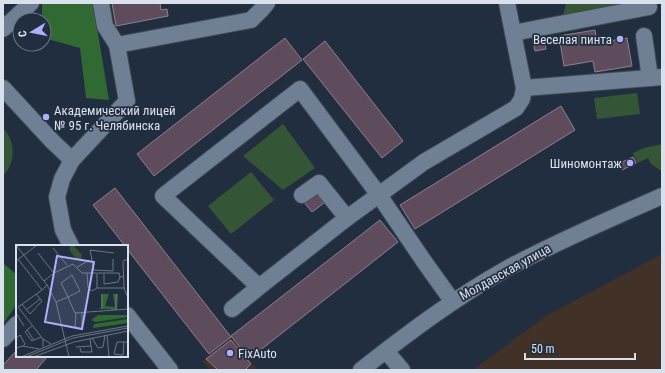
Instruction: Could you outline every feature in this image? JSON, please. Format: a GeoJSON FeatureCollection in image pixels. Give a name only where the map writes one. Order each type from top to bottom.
{"type":"FeatureCollection","features":[{"type":"Feature","properties":{"kind":"street"},"geometry":{"type":"LineString","coordinates":[[3,29],[31,3]]}},
{"type":"Feature","properties":{"kind":"street"},"geometry":{"type":"LineString","coordinates":[[70,245],[63,230],[57,198],[62,179],[72,160],[127,101],[117,45],[105,26],[101,3]]}},
{"type":"Feature","properties":{"kind":"street"},"geometry":{"type":"LineString","coordinates":[[117,45],[251,20],[267,3]]}},
{"type":"Feature","properties":{"kind":"street"},"geometry":{"type":"LineString","coordinates":[[232,309],[259,286],[347,218],[424,162],[516,108],[522,99],[524,88],[507,3]]}},
{"type":"Feature","properties":{"kind":"street"},"geometry":{"type":"LineString","coordinates":[[513,33],[649,7]]}},
{"type":"Feature","properties":{"kind":"street"},"geometry":{"type":"LineString","coordinates":[[524,88],[656,77],[644,36]]}},
{"type":"Feature","properties":{"kind":"street"},"geometry":{"type":"LineString","coordinates":[[3,88],[52,141],[72,160]]}},
{"type":"Feature","properties":{"kind":"street"},"geometry":{"type":"LineString","coordinates":[[259,286],[163,196],[300,89],[379,195],[453,302]]}},
{"type":"Feature","properties":{"kind":"street"},"geometry":{"type":"LineString","coordinates":[[302,195],[319,183],[347,218]]}},
{"type":"Feature","properties":{"kind":"street","name":"Молдавская улица"},"geometry":{"type":"LineString","coordinates":[[361,370],[453,302],[508,269],[569,237],[662,196]]}},
{"type":"Feature","properties":{"kind":"street"},"geometry":{"type":"LineString","coordinates":[[128,316],[170,370]]}},
{"type":"Feature","properties":{"kind":"street"},"geometry":{"type":"LineString","coordinates":[[3,339],[16,325]]}},
{"type":"Feature","properties":{"kind":"street"},"geometry":{"type":"LineString","coordinates":[[386,351],[402,370]]}},
{"type":"Feature","properties":{"kind":"shaded area"},"geometry":{"type":"Polygon","coordinates":[[[662,254],[662,370],[473,370],[546,316],[662,254]]]}},
{"type":"Feature","properties":{"kind":"shaded area"},"geometry":{"type":"Polygon","coordinates":[[[231,338],[256,368],[254,370],[210,370],[202,361],[231,338]]]}},
{"type":"Feature","properties":{"kind":"green space"},"geometry":{"type":"Polygon","coordinates":[[[93,3],[109,100],[86,98],[80,48],[52,40],[52,12],[42,12],[42,4],[93,3]]]}},
{"type":"Feature","properties":{"kind":"green space"},"geometry":{"type":"Polygon","coordinates":[[[566,3],[640,3],[562,19],[566,3]]]}},
{"type":"Feature","properties":{"kind":"green space"},"geometry":{"type":"Polygon","coordinates":[[[637,93],[640,114],[597,119],[594,98],[637,93]]]}},
{"type":"Feature","properties":{"kind":"green space"},"geometry":{"type":"Polygon","coordinates":[[[283,124],[315,168],[283,190],[243,156],[283,124]]]}},
{"type":"Feature","properties":{"kind":"green space"},"geometry":{"type":"Polygon","coordinates":[[[3,128],[10,139],[13,152],[10,165],[3,176],[3,128]]]}},
{"type":"Feature","properties":{"kind":"green space"},"geometry":{"type":"Polygon","coordinates":[[[662,144],[662,170],[651,164],[648,158],[637,163],[633,153],[644,148],[662,144]]]}},
{"type":"Feature","properties":{"kind":"green space"},"geometry":{"type":"Polygon","coordinates":[[[251,172],[274,200],[231,234],[208,206],[251,172]]]}},
{"type":"Feature","properties":{"kind":"green space"},"geometry":{"type":"Polygon","coordinates":[[[3,263],[16,274],[16,305],[3,324],[3,263]]]}},
{"type":"Feature","properties":{"kind":"building"},"geometry":{"type":"Polygon","coordinates":[[[112,3],[160,3],[161,10],[167,9],[168,16],[116,26],[112,3]]]}},
{"type":"Feature","properties":{"kind":"building"},"geometry":{"type":"Polygon","coordinates":[[[595,30],[597,43],[627,38],[632,66],[595,72],[593,61],[564,66],[559,36],[595,30]]]}},
{"type":"Feature","properties":{"kind":"building"},"geometry":{"type":"Polygon","coordinates":[[[543,33],[546,49],[535,51],[532,36],[543,33]]]}},
{"type":"Feature","properties":{"kind":"building"},"geometry":{"type":"Polygon","coordinates":[[[285,38],[302,60],[154,176],[137,154],[285,38]]]}},
{"type":"Feature","properties":{"kind":"building"},"geometry":{"type":"Polygon","coordinates":[[[325,41],[403,141],[382,158],[303,59],[325,41]]]}},
{"type":"Feature","properties":{"kind":"building"},"geometry":{"type":"Polygon","coordinates":[[[561,106],[575,130],[415,229],[400,205],[561,106]]]}},
{"type":"Feature","properties":{"kind":"building"},"geometry":{"type":"Polygon","coordinates":[[[633,157],[636,163],[622,170],[620,163],[633,157]]]}},
{"type":"Feature","properties":{"kind":"building"},"geometry":{"type":"Polygon","coordinates":[[[115,188],[231,337],[209,354],[128,250],[128,245],[124,245],[93,205],[115,188]]]}},
{"type":"Feature","properties":{"kind":"building"},"geometry":{"type":"Polygon","coordinates":[[[315,192],[324,203],[312,212],[303,201],[315,192]]]}},
{"type":"Feature","properties":{"kind":"building"},"geometry":{"type":"Polygon","coordinates":[[[380,220],[398,242],[249,359],[231,336],[380,220]]]}},
{"type":"Feature","properties":{"kind":"building"},"geometry":{"type":"Polygon","coordinates":[[[231,340],[251,364],[245,370],[218,370],[206,359],[231,340]]]}},
{"type":"Feature","properties":{"kind":"building"},"geometry":{"type":"Polygon","coordinates":[[[16,351],[16,357],[47,357],[36,370],[3,370],[3,365],[16,351]]]}},
{"type":"Feature","properties":{"kind":"place","name":"Веселая пинта"},"geometry":{"type":"Point","coordinates":[620,39]}},
{"type":"Feature","properties":{"kind":"place","name":"Академический лицей № 95 г. Челябинска"},"geometry":{"type":"Point","coordinates":[46,117]}},
{"type":"Feature","properties":{"kind":"place","name":"Шиномонтаж"},"geometry":{"type":"Point","coordinates":[630,163]}},
{"type":"Feature","properties":{"kind":"place","name":"FixAuto"},"geometry":{"type":"Point","coordinates":[230,353]}}]}
